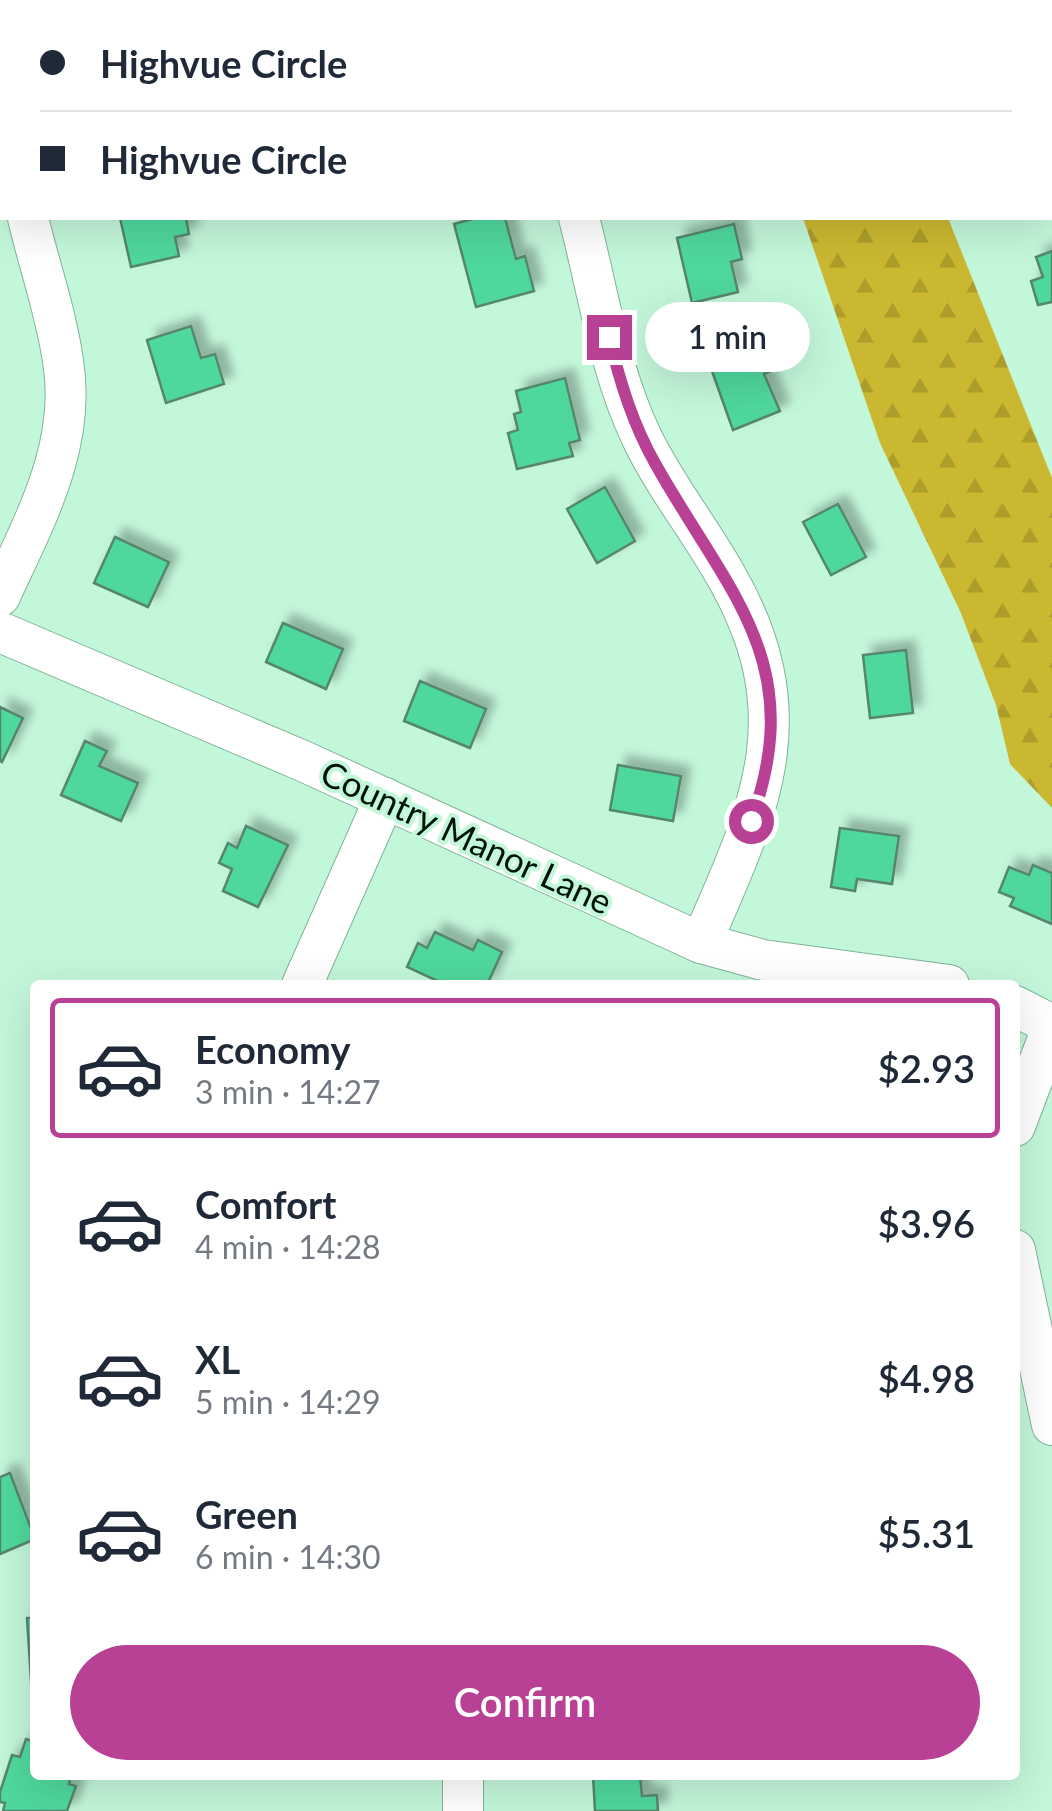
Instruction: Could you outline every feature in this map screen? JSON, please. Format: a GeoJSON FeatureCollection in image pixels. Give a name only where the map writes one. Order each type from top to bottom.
{"type":"FeatureCollection","features":[{"type":"Feature","properties":{"kind":"street"},"geometry":{"type":"LineString","coordinates":[[0,596],[52,478],[66,405],[58,336],[29,220]]}},
{"type":"Feature","properties":{"kind":"street"},"geometry":{"type":"LineString","coordinates":[[580,220],[634,420],[656,466],[742,604],[761,647],[768,682],[769,756],[764,781],[702,943]]}},
{"type":"Feature","properties":{"kind":"street","name":"Country Manor Lane"},"geometry":{"type":"LineString","coordinates":[[0,632],[384,798],[702,943],[762,960],[912,980]]}},
{"type":"Feature","properties":{"kind":"street"},"geometry":{"type":"LineString","coordinates":[[304,980],[384,798]]}},
{"type":"Feature","properties":{"kind":"street"},"geometry":{"type":"LineString","coordinates":[[1020,1009],[1052,1027],[1020,1113]]}},
{"type":"Feature","properties":{"kind":"street"},"geometry":{"type":"LineString","coordinates":[[1020,1274],[1052,1425]]}},
{"type":"Feature","properties":{"kind":"street"},"geometry":{"type":"LineString","coordinates":[[463,1811],[464,1780]]}},
{"type":"Feature","properties":{"kind":"green space"},"geometry":{"type":"Polygon","coordinates":[[[804,220],[949,220],[1052,478],[1052,808],[1010,764],[996,705],[960,611],[880,443],[804,220]]]}},
{"type":"Feature","properties":{"kind":"building"},"geometry":{"type":"Polygon","coordinates":[[[120,220],[186,220],[189,234],[175,237],[179,256],[131,267],[120,220]]]}},
{"type":"Feature","properties":{"kind":"building"},"geometry":{"type":"Polygon","coordinates":[[[506,220],[516,259],[525,256],[534,291],[476,307],[454,224],[506,220]]]}},
{"type":"Feature","properties":{"kind":"building"},"geometry":{"type":"Polygon","coordinates":[[[734,224],[742,259],[731,262],[738,292],[692,303],[677,238],[734,224]]]}},
{"type":"Feature","properties":{"kind":"building"},"geometry":{"type":"Polygon","coordinates":[[[1052,251],[1052,302],[1038,305],[1031,281],[1043,277],[1036,257],[1052,251]]]}},
{"type":"Feature","properties":{"kind":"building"},"geometry":{"type":"Polygon","coordinates":[[[191,326],[201,358],[215,354],[224,384],[166,403],[147,340],[191,326]]]}},
{"type":"Feature","properties":{"kind":"building"},"geometry":{"type":"Polygon","coordinates":[[[760,339],[773,370],[764,374],[780,411],[733,430],[708,360],[760,339]]]}},
{"type":"Feature","properties":{"kind":"building"},"geometry":{"type":"Polygon","coordinates":[[[565,378],[580,440],[569,443],[573,456],[517,469],[508,433],[518,430],[514,414],[521,412],[516,391],[565,378]]]}},
{"type":"Feature","properties":{"kind":"building"},"geometry":{"type":"Polygon","coordinates":[[[605,487],[635,541],[597,563],[567,509],[605,487]]]}},
{"type":"Feature","properties":{"kind":"building"},"geometry":{"type":"Polygon","coordinates":[[[838,504],[866,557],[831,575],[803,522],[838,504]]]}},
{"type":"Feature","properties":{"kind":"building"},"geometry":{"type":"Polygon","coordinates":[[[115,537],[169,562],[148,607],[94,583],[115,537]]]}},
{"type":"Feature","properties":{"kind":"building"},"geometry":{"type":"Polygon","coordinates":[[[283,623],[343,649],[326,689],[266,662],[283,623]]]}},
{"type":"Feature","properties":{"kind":"building"},"geometry":{"type":"Polygon","coordinates":[[[906,650],[913,713],[870,718],[863,655],[906,650]]]}},
{"type":"Feature","properties":{"kind":"building"},"geometry":{"type":"Polygon","coordinates":[[[420,681],[486,709],[470,748],[404,721],[420,681]]]}},
{"type":"Feature","properties":{"kind":"building"},"geometry":{"type":"Polygon","coordinates":[[[0,707],[23,718],[2,762],[0,761],[0,707]]]}},
{"type":"Feature","properties":{"kind":"building"},"geometry":{"type":"Polygon","coordinates":[[[85,741],[107,751],[99,766],[138,783],[121,821],[61,795],[85,741]]]}},
{"type":"Feature","properties":{"kind":"building"},"geometry":{"type":"Polygon","coordinates":[[[618,765],[681,776],[673,821],[610,810],[618,765]]]}},
{"type":"Feature","properties":{"kind":"building"},"geometry":{"type":"Polygon","coordinates":[[[246,826],[288,845],[258,907],[223,891],[232,869],[219,863],[228,843],[237,848],[246,826]]]}},
{"type":"Feature","properties":{"kind":"building"},"geometry":{"type":"Polygon","coordinates":[[[840,828],[899,836],[892,884],[857,879],[855,891],[831,887],[840,828]]]}},
{"type":"Feature","properties":{"kind":"building"},"geometry":{"type":"Polygon","coordinates":[[[1033,865],[1052,873],[1052,924],[1010,906],[1014,898],[999,892],[1009,867],[1029,875],[1033,865]]]}},
{"type":"Feature","properties":{"kind":"building"},"geometry":{"type":"Polygon","coordinates":[[[435,932],[473,950],[478,940],[502,952],[489,980],[435,980],[407,967],[418,943],[427,948],[435,932]]]}},
{"type":"Feature","properties":{"kind":"building"},"geometry":{"type":"Polygon","coordinates":[[[10,1473],[30,1526],[30,1541],[0,1554],[0,1477],[10,1473]]]}},
{"type":"Feature","properties":{"kind":"building"},"geometry":{"type":"Polygon","coordinates":[[[27,1618],[30,1618],[30,1665],[27,1618]]]}},
{"type":"Feature","properties":{"kind":"building"},"geometry":{"type":"Polygon","coordinates":[[[26,1739],[30,1740],[30,1780],[70,1780],[69,1784],[76,1786],[67,1811],[3,1811],[5,1803],[0,1802],[0,1792],[12,1755],[20,1757],[26,1739]]]}},
{"type":"Feature","properties":{"kind":"building"},"geometry":{"type":"Polygon","coordinates":[[[593,1780],[640,1780],[642,1796],[657,1795],[658,1811],[595,1811],[593,1780]]]}},
{"type":"Feature","properties":{"kind":"route"},"geometry":{"type":"LineString","coordinates":[[609,337],[640,434],[725,574],[761,647],[770,701],[769,756],[751,821]]}}]}
